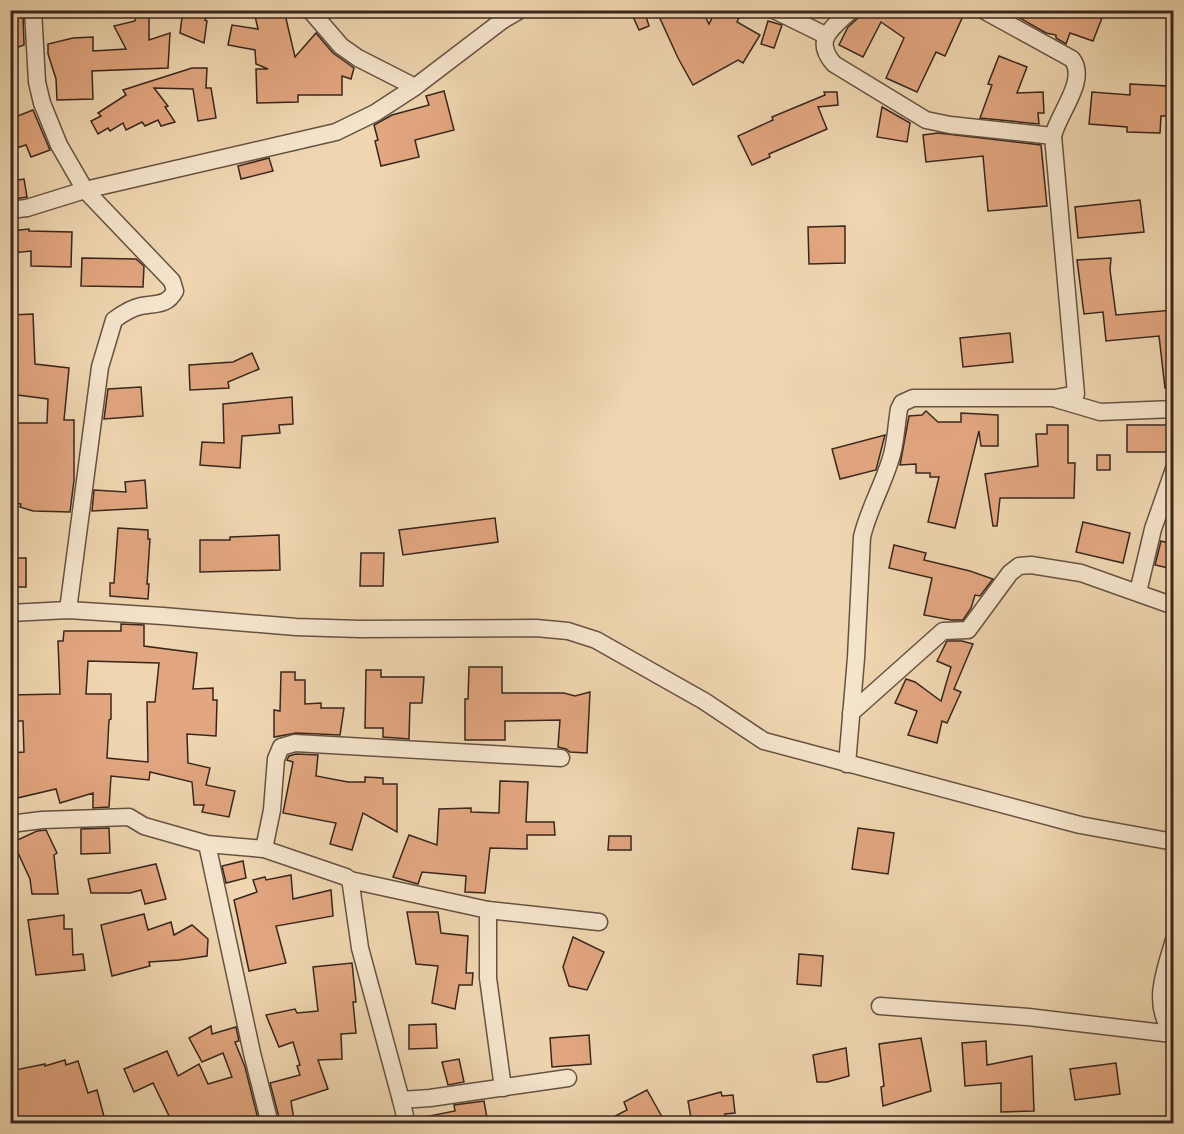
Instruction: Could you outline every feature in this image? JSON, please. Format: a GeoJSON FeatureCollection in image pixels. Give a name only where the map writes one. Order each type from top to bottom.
{"type":"FeatureCollection","features":[{"type":"Feature","properties":{"kind":"street"},"geometry":{"type":"LineString","coordinates":[[33,10],[37,82],[42,104],[59,145],[85,190],[172,281],[175,291],[171,298],[163,304],[139,306],[114,320],[100,367],[68,610]]}},
{"type":"Feature","properties":{"kind":"street"},"geometry":{"type":"LineString","coordinates":[[310,10],[341,46],[358,58],[415,87]]}},
{"type":"Feature","properties":{"kind":"street"},"geometry":{"type":"LineString","coordinates":[[10,210],[27,208],[85,190],[336,132],[375,113],[415,87],[503,20],[520,10]]}},
{"type":"Feature","properties":{"kind":"street"},"geometry":{"type":"LineString","coordinates":[[774,10],[825,35]]}},
{"type":"Feature","properties":{"kind":"street"},"geometry":{"type":"LineString","coordinates":[[850,10],[825,35],[824,44],[827,56],[834,64],[926,120],[950,125],[1053,136]]}},
{"type":"Feature","properties":{"kind":"street"},"geometry":{"type":"LineString","coordinates":[[847,764],[862,537],[864,525],[891,458],[902,403],[913,398],[1055,398],[1076,394],[1053,136],[1055,126],[1077,81],[1077,66],[1071,59],[983,10]]}},
{"type":"Feature","properties":{"kind":"street"},"geometry":{"type":"LineString","coordinates":[[1055,398],[1100,412],[1173,409]]}},
{"type":"Feature","properties":{"kind":"street"},"geometry":{"type":"LineString","coordinates":[[1138,591],[1173,469]]}},
{"type":"Feature","properties":{"kind":"street"},"geometry":{"type":"LineString","coordinates":[[851,712],[943,631],[969,630],[1010,573],[1019,566],[1031,565],[1081,573],[1138,591],[1173,606]]}},
{"type":"Feature","properties":{"kind":"street"},"geometry":{"type":"LineString","coordinates":[[10,613],[68,610],[296,627],[536,628],[568,631],[596,640],[704,701],[764,741],[1080,825],[1173,842]]}},
{"type":"Feature","properties":{"kind":"street"},"geometry":{"type":"LineString","coordinates":[[264,849],[272,810],[276,759],[281,747],[285,745],[295,743],[561,758]]}},
{"type":"Feature","properties":{"kind":"street"},"geometry":{"type":"LineString","coordinates":[[10,824],[42,820],[129,817],[144,826],[207,844],[264,849],[339,874],[350,880],[488,910],[599,922]]}},
{"type":"Feature","properties":{"kind":"street"},"geometry":{"type":"LineString","coordinates":[[207,844],[252,1053],[270,1124]]}},
{"type":"Feature","properties":{"kind":"street"},"geometry":{"type":"LineString","coordinates":[[350,880],[360,948],[407,1124]]}},
{"type":"Feature","properties":{"kind":"street"},"geometry":{"type":"LineString","coordinates":[[488,910],[489,978],[503,1088]]}},
{"type":"Feature","properties":{"kind":"street"},"geometry":{"type":"LineString","coordinates":[[1173,940],[1162,984],[1160,1006],[1165,1023],[1173,1034]]}},
{"type":"Feature","properties":{"kind":"street"},"geometry":{"type":"LineString","coordinates":[[880,1005],[1028,1017],[1173,1034]]}},
{"type":"Feature","properties":{"kind":"street"},"geometry":{"type":"LineString","coordinates":[[400,1100],[430,1098],[568,1078]]}},
{"type":"Feature","properties":{"kind":"building"},"geometry":{"type":"Polygon","coordinates":[[[136,10],[149,10],[149,40],[170,33],[168,68],[92,71],[93,99],[57,100],[56,79],[48,54],[48,44],[73,38],[93,37],[93,51],[126,49],[114,26],[135,21],[136,10]]]}},
{"type":"Feature","properties":{"kind":"building"},"geometry":{"type":"Polygon","coordinates":[[[183,10],[210,10],[205,20],[207,21],[204,43],[180,33],[183,10]]]}},
{"type":"Feature","properties":{"kind":"building"},"geometry":{"type":"Polygon","coordinates":[[[284,10],[295,57],[316,33],[333,53],[354,68],[351,79],[342,76],[342,95],[298,95],[298,102],[257,103],[256,69],[268,69],[256,64],[255,50],[228,45],[232,25],[258,29],[255,16],[284,10]]]}},
{"type":"Feature","properties":{"kind":"building"},"geometry":{"type":"Polygon","coordinates":[[[630,10],[644,10],[649,26],[639,30],[630,10]]]}},
{"type":"Feature","properties":{"kind":"building"},"geometry":{"type":"Polygon","coordinates":[[[666,10],[702,10],[709,24],[716,10],[725,10],[739,18],[737,22],[760,35],[743,63],[738,60],[693,85],[658,14],[666,10]]]}},
{"type":"Feature","properties":{"kind":"building"},"geometry":{"type":"Polygon","coordinates":[[[861,10],[951,10],[963,16],[945,56],[936,52],[917,92],[886,78],[904,38],[881,22],[863,57],[839,45],[848,27],[859,17],[861,10]]]}},
{"type":"Feature","properties":{"kind":"building"},"geometry":{"type":"Polygon","coordinates":[[[1006,10],[1052,10],[1077,17],[1079,10],[1082,10],[1102,18],[1093,41],[1070,33],[1066,44],[1056,38],[1056,35],[1046,33],[1006,10]]]}},
{"type":"Feature","properties":{"kind":"building"},"geometry":{"type":"Polygon","coordinates":[[[23,14],[24,45],[10,50],[10,18],[23,14]]]}},
{"type":"Feature","properties":{"kind":"building"},"geometry":{"type":"Polygon","coordinates":[[[768,21],[782,25],[774,48],[761,44],[768,21]]]}},
{"type":"Feature","properties":{"kind":"building"},"geometry":{"type":"Polygon","coordinates":[[[999,56],[1027,67],[1017,93],[1043,92],[1044,113],[1038,113],[1039,124],[980,118],[992,85],[988,84],[999,56]]]}},
{"type":"Feature","properties":{"kind":"building"},"geometry":{"type":"Polygon","coordinates":[[[192,68],[207,68],[206,88],[211,88],[216,118],[198,121],[193,89],[154,88],[168,106],[165,107],[175,122],[161,126],[158,120],[145,126],[142,122],[126,130],[123,123],[110,131],[108,128],[98,134],[91,121],[101,116],[98,113],[126,95],[123,90],[192,68]]]}},
{"type":"Feature","properties":{"kind":"building"},"geometry":{"type":"Polygon","coordinates":[[[1130,84],[1168,86],[1167,116],[1161,116],[1160,133],[1127,132],[1127,127],[1089,124],[1092,92],[1130,95],[1130,84]]]}},
{"type":"Feature","properties":{"kind":"building"},"geometry":{"type":"Polygon","coordinates":[[[444,91],[454,130],[415,140],[419,157],[381,166],[374,125],[392,115],[429,105],[426,96],[444,91]]]}},
{"type":"Feature","properties":{"kind":"building"},"geometry":{"type":"Polygon","coordinates":[[[824,92],[837,92],[838,105],[818,107],[827,129],[769,154],[770,157],[752,165],[738,136],[773,120],[772,117],[825,95],[824,92]]]}},
{"type":"Feature","properties":{"kind":"building"},"geometry":{"type":"Polygon","coordinates":[[[882,107],[910,123],[907,142],[877,137],[882,107]]]}},
{"type":"Feature","properties":{"kind":"building"},"geometry":{"type":"Polygon","coordinates":[[[33,110],[50,150],[31,157],[26,145],[10,150],[10,119],[33,110]]]}},
{"type":"Feature","properties":{"kind":"building"},"geometry":{"type":"Polygon","coordinates":[[[938,133],[1041,145],[1047,206],[988,211],[983,156],[926,162],[923,135],[938,133]]]}},
{"type":"Feature","properties":{"kind":"building"},"geometry":{"type":"Polygon","coordinates":[[[269,158],[273,171],[241,179],[238,166],[269,158]]]}},
{"type":"Feature","properties":{"kind":"building"},"geometry":{"type":"Polygon","coordinates":[[[24,179],[27,197],[14,199],[11,181],[24,179]]]}},
{"type":"Feature","properties":{"kind":"building"},"geometry":{"type":"Polygon","coordinates":[[[1140,200],[1144,232],[1078,238],[1075,207],[1140,200]]]}},
{"type":"Feature","properties":{"kind":"building"},"geometry":{"type":"Polygon","coordinates":[[[845,226],[845,263],[809,264],[808,227],[845,226]]]}},
{"type":"Feature","properties":{"kind":"building"},"geometry":{"type":"Polygon","coordinates":[[[29,229],[29,231],[72,232],[71,267],[31,266],[31,251],[12,253],[10,231],[29,229]]]}},
{"type":"Feature","properties":{"kind":"building"},"geometry":{"type":"Polygon","coordinates":[[[82,258],[136,259],[144,266],[143,287],[81,286],[82,258]]]}},
{"type":"Feature","properties":{"kind":"building"},"geometry":{"type":"Polygon","coordinates":[[[1111,258],[1110,270],[1116,315],[1173,310],[1173,388],[1165,388],[1159,336],[1106,341],[1103,312],[1084,314],[1077,260],[1111,258]]]}},
{"type":"Feature","properties":{"kind":"building"},"geometry":{"type":"Polygon","coordinates":[[[33,314],[35,364],[69,368],[64,420],[74,420],[74,480],[70,512],[33,511],[20,507],[21,504],[10,502],[10,423],[47,423],[48,399],[10,394],[10,315],[33,314]]]}},
{"type":"Feature","properties":{"kind":"building"},"geometry":{"type":"Polygon","coordinates":[[[1010,333],[1013,362],[963,367],[960,338],[1010,333]]]}},
{"type":"Feature","properties":{"kind":"building"},"geometry":{"type":"Polygon","coordinates":[[[252,353],[259,369],[228,382],[229,388],[190,390],[189,365],[233,362],[252,353]]]}},
{"type":"Feature","properties":{"kind":"building"},"geometry":{"type":"Polygon","coordinates":[[[141,387],[143,416],[104,419],[108,389],[141,387]]]}},
{"type":"Feature","properties":{"kind":"building"},"geometry":{"type":"Polygon","coordinates":[[[292,397],[293,424],[279,425],[280,433],[242,436],[240,468],[200,465],[202,442],[224,443],[223,404],[292,397]]]}},
{"type":"Feature","properties":{"kind":"building"},"geometry":{"type":"Polygon","coordinates":[[[926,411],[938,422],[961,422],[961,413],[998,415],[998,446],[981,446],[979,431],[955,528],[928,522],[939,477],[930,477],[930,473],[916,473],[916,464],[900,465],[909,416],[922,415],[926,411]]]}},
{"type":"Feature","properties":{"kind":"building"},"geometry":{"type":"Polygon","coordinates":[[[1047,425],[1068,425],[1068,463],[1075,463],[1074,498],[1000,498],[997,526],[993,526],[985,474],[1038,466],[1036,434],[1047,434],[1047,425]]]}},
{"type":"Feature","properties":{"kind":"building"},"geometry":{"type":"Polygon","coordinates":[[[1127,425],[1168,425],[1168,452],[1127,452],[1127,425]]]}},
{"type":"Feature","properties":{"kind":"building"},"geometry":{"type":"Polygon","coordinates":[[[885,435],[876,470],[840,479],[832,449],[885,435]]]}},
{"type":"Feature","properties":{"kind":"building"},"geometry":{"type":"Polygon","coordinates":[[[1097,455],[1110,455],[1110,470],[1097,470],[1097,455]]]}},
{"type":"Feature","properties":{"kind":"building"},"geometry":{"type":"Polygon","coordinates":[[[145,480],[147,508],[92,511],[94,490],[126,492],[125,482],[145,480]]]}},
{"type":"Feature","properties":{"kind":"building"},"geometry":{"type":"Polygon","coordinates":[[[495,518],[498,542],[403,555],[399,530],[495,518]]]}},
{"type":"Feature","properties":{"kind":"building"},"geometry":{"type":"Polygon","coordinates":[[[1083,522],[1130,533],[1123,563],[1076,552],[1083,522]]]}},
{"type":"Feature","properties":{"kind":"building"},"geometry":{"type":"Polygon","coordinates":[[[118,528],[148,530],[148,539],[150,539],[148,599],[110,596],[110,583],[114,583],[118,528]]]}},
{"type":"Feature","properties":{"kind":"building"},"geometry":{"type":"Polygon","coordinates":[[[279,535],[280,570],[200,572],[200,540],[230,540],[230,537],[279,535]]]}},
{"type":"Feature","properties":{"kind":"building"},"geometry":{"type":"Polygon","coordinates":[[[1161,541],[1173,544],[1173,569],[1155,565],[1161,541]]]}},
{"type":"Feature","properties":{"kind":"building"},"geometry":{"type":"Polygon","coordinates":[[[894,545],[926,553],[924,560],[993,579],[980,596],[975,595],[971,608],[963,620],[924,615],[932,578],[889,568],[894,545]]]}},
{"type":"Feature","properties":{"kind":"building"},"geometry":{"type":"Polygon","coordinates":[[[361,553],[384,553],[383,586],[360,586],[361,553]]]}},
{"type":"Feature","properties":{"kind":"building"},"geometry":{"type":"Polygon","coordinates":[[[10,558],[26,558],[26,587],[10,587],[10,558]]]}},
{"type":"Feature","properties":{"kind":"building"},"geometry":{"type":"Polygon","coordinates":[[[121,624],[144,625],[144,646],[197,653],[193,689],[213,688],[213,700],[217,700],[216,736],[187,734],[188,763],[210,768],[206,785],[235,791],[229,817],[202,812],[204,805],[194,805],[192,782],[150,772],[149,780],[111,776],[109,807],[93,808],[93,793],[60,803],[56,789],[13,799],[10,790],[10,753],[24,752],[23,721],[10,721],[10,695],[60,694],[58,641],[63,641],[64,631],[121,631],[121,624]],[[88,661],[86,694],[111,694],[107,758],[148,762],[147,702],[155,702],[159,663],[88,661]]]}},
{"type":"Feature","properties":{"kind":"building"},"geometry":{"type":"Polygon","coordinates":[[[947,641],[973,644],[954,689],[961,692],[947,723],[942,721],[937,743],[908,735],[917,711],[895,703],[906,679],[915,682],[941,701],[951,667],[937,661],[947,641]]]}},
{"type":"Feature","properties":{"kind":"building"},"geometry":{"type":"Polygon","coordinates":[[[469,667],[502,667],[502,693],[564,693],[575,696],[590,692],[587,753],[570,752],[558,747],[560,720],[505,721],[505,740],[465,740],[465,699],[468,699],[469,667]]]}},
{"type":"Feature","properties":{"kind":"building"},"geometry":{"type":"Polygon","coordinates":[[[366,670],[381,670],[381,677],[424,677],[422,703],[410,703],[409,739],[383,737],[383,728],[365,728],[366,670]]]}},
{"type":"Feature","properties":{"kind":"building"},"geometry":{"type":"Polygon","coordinates":[[[281,672],[295,672],[295,680],[305,680],[305,704],[321,703],[321,708],[344,708],[340,735],[296,733],[274,737],[274,710],[280,711],[281,672]]]}},
{"type":"Feature","properties":{"kind":"building"},"geometry":{"type":"Polygon","coordinates":[[[318,755],[316,776],[348,782],[365,782],[365,777],[383,778],[383,784],[397,784],[397,832],[363,813],[352,850],[330,844],[336,823],[283,813],[293,762],[287,760],[289,756],[318,755]]]}},
{"type":"Feature","properties":{"kind":"building"},"geometry":{"type":"Polygon","coordinates":[[[500,781],[528,782],[526,822],[554,822],[555,835],[527,835],[527,849],[490,848],[485,893],[465,892],[466,876],[422,872],[418,884],[393,877],[409,835],[437,845],[439,809],[471,808],[471,812],[499,813],[500,781]]]}},
{"type":"Feature","properties":{"kind":"building"},"geometry":{"type":"Polygon","coordinates":[[[109,828],[110,853],[81,854],[81,829],[109,828]]]}},
{"type":"Feature","properties":{"kind":"building"},"geometry":{"type":"Polygon","coordinates":[[[858,828],[894,833],[888,874],[852,869],[858,828]]]}},
{"type":"Feature","properties":{"kind":"building"},"geometry":{"type":"Polygon","coordinates":[[[46,830],[57,853],[54,855],[58,894],[32,894],[30,879],[13,842],[37,831],[46,830]]]}},
{"type":"Feature","properties":{"kind":"building"},"geometry":{"type":"Polygon","coordinates":[[[609,836],[631,836],[631,850],[608,850],[609,836]]]}},
{"type":"Feature","properties":{"kind":"building"},"geometry":{"type":"Polygon","coordinates":[[[243,861],[246,878],[226,883],[222,866],[243,861]]]}},
{"type":"Feature","properties":{"kind":"building"},"geometry":{"type":"Polygon","coordinates":[[[156,864],[166,899],[145,904],[141,890],[130,893],[91,893],[88,879],[156,864]]]}},
{"type":"Feature","properties":{"kind":"building"},"geometry":{"type":"Polygon","coordinates":[[[291,875],[293,899],[331,890],[333,916],[276,926],[286,963],[249,971],[234,900],[257,892],[253,880],[291,875]]]}},
{"type":"Feature","properties":{"kind":"building"},"geometry":{"type":"Polygon","coordinates":[[[407,912],[438,912],[441,933],[468,936],[466,973],[473,973],[472,985],[459,985],[455,1009],[432,1003],[438,966],[416,964],[407,912]]]}},
{"type":"Feature","properties":{"kind":"building"},"geometry":{"type":"Polygon","coordinates":[[[144,914],[148,930],[171,922],[174,935],[192,925],[208,939],[207,956],[149,962],[150,966],[112,976],[101,925],[144,914]]]}},
{"type":"Feature","properties":{"kind":"building"},"geometry":{"type":"Polygon","coordinates":[[[64,915],[64,929],[72,929],[73,955],[83,954],[85,970],[36,975],[28,920],[64,915]]]}},
{"type":"Feature","properties":{"kind":"building"},"geometry":{"type":"Polygon","coordinates":[[[573,937],[604,952],[587,990],[569,986],[563,967],[573,937]]]}},
{"type":"Feature","properties":{"kind":"building"},"geometry":{"type":"Polygon","coordinates":[[[799,954],[823,956],[821,986],[797,984],[799,954]]]}},
{"type":"Feature","properties":{"kind":"building"},"geometry":{"type":"Polygon","coordinates":[[[352,963],[356,1033],[341,1034],[342,1059],[318,1060],[328,1089],[291,1101],[294,1120],[280,1121],[270,1083],[300,1075],[297,1066],[300,1065],[293,1042],[279,1047],[266,1015],[295,1009],[297,1013],[318,1011],[313,967],[352,963]]]}},
{"type":"Feature","properties":{"kind":"building"},"geometry":{"type":"Polygon","coordinates":[[[436,1024],[437,1048],[409,1049],[409,1025],[436,1024]]]}},
{"type":"Feature","properties":{"kind":"building"},"geometry":{"type":"Polygon","coordinates":[[[211,1026],[212,1034],[236,1027],[239,1041],[235,1042],[245,1067],[259,1123],[173,1124],[153,1083],[134,1092],[124,1069],[167,1051],[178,1076],[199,1064],[208,1084],[232,1077],[223,1053],[202,1062],[189,1038],[211,1026]]]}},
{"type":"Feature","properties":{"kind":"building"},"geometry":{"type":"Polygon","coordinates":[[[589,1035],[591,1064],[552,1067],[550,1038],[589,1035]]]}},
{"type":"Feature","properties":{"kind":"building"},"geometry":{"type":"Polygon","coordinates":[[[921,1038],[931,1091],[883,1106],[881,1087],[884,1086],[879,1044],[921,1038]]]}},
{"type":"Feature","properties":{"kind":"building"},"geometry":{"type":"Polygon","coordinates":[[[986,1041],[987,1065],[1032,1056],[1034,1111],[1001,1112],[1001,1083],[965,1086],[962,1043],[986,1041]]]}},
{"type":"Feature","properties":{"kind":"building"},"geometry":{"type":"Polygon","coordinates":[[[846,1048],[849,1076],[827,1082],[817,1082],[813,1055],[846,1048]]]}},
{"type":"Feature","properties":{"kind":"building"},"geometry":{"type":"Polygon","coordinates":[[[459,1059],[464,1082],[448,1085],[442,1062],[459,1059]]]}},
{"type":"Feature","properties":{"kind":"building"},"geometry":{"type":"Polygon","coordinates":[[[65,1060],[66,1065],[78,1061],[88,1093],[97,1090],[106,1124],[10,1124],[10,1071],[45,1064],[45,1066],[65,1060]]]}},
{"type":"Feature","properties":{"kind":"building"},"geometry":{"type":"Polygon","coordinates":[[[1116,1063],[1120,1094],[1075,1100],[1070,1069],[1116,1063]]]}},
{"type":"Feature","properties":{"kind":"building"},"geometry":{"type":"Polygon","coordinates":[[[647,1090],[666,1124],[600,1124],[627,1110],[624,1102],[647,1090]]]}},
{"type":"Feature","properties":{"kind":"building"},"geometry":{"type":"Polygon","coordinates":[[[721,1092],[722,1096],[733,1095],[735,1113],[725,1114],[726,1119],[707,1124],[692,1124],[688,1101],[721,1092]]]}},
{"type":"Feature","properties":{"kind":"building"},"geometry":{"type":"Polygon","coordinates":[[[484,1101],[488,1124],[424,1124],[424,1117],[455,1111],[454,1105],[484,1101]]]}}]}
